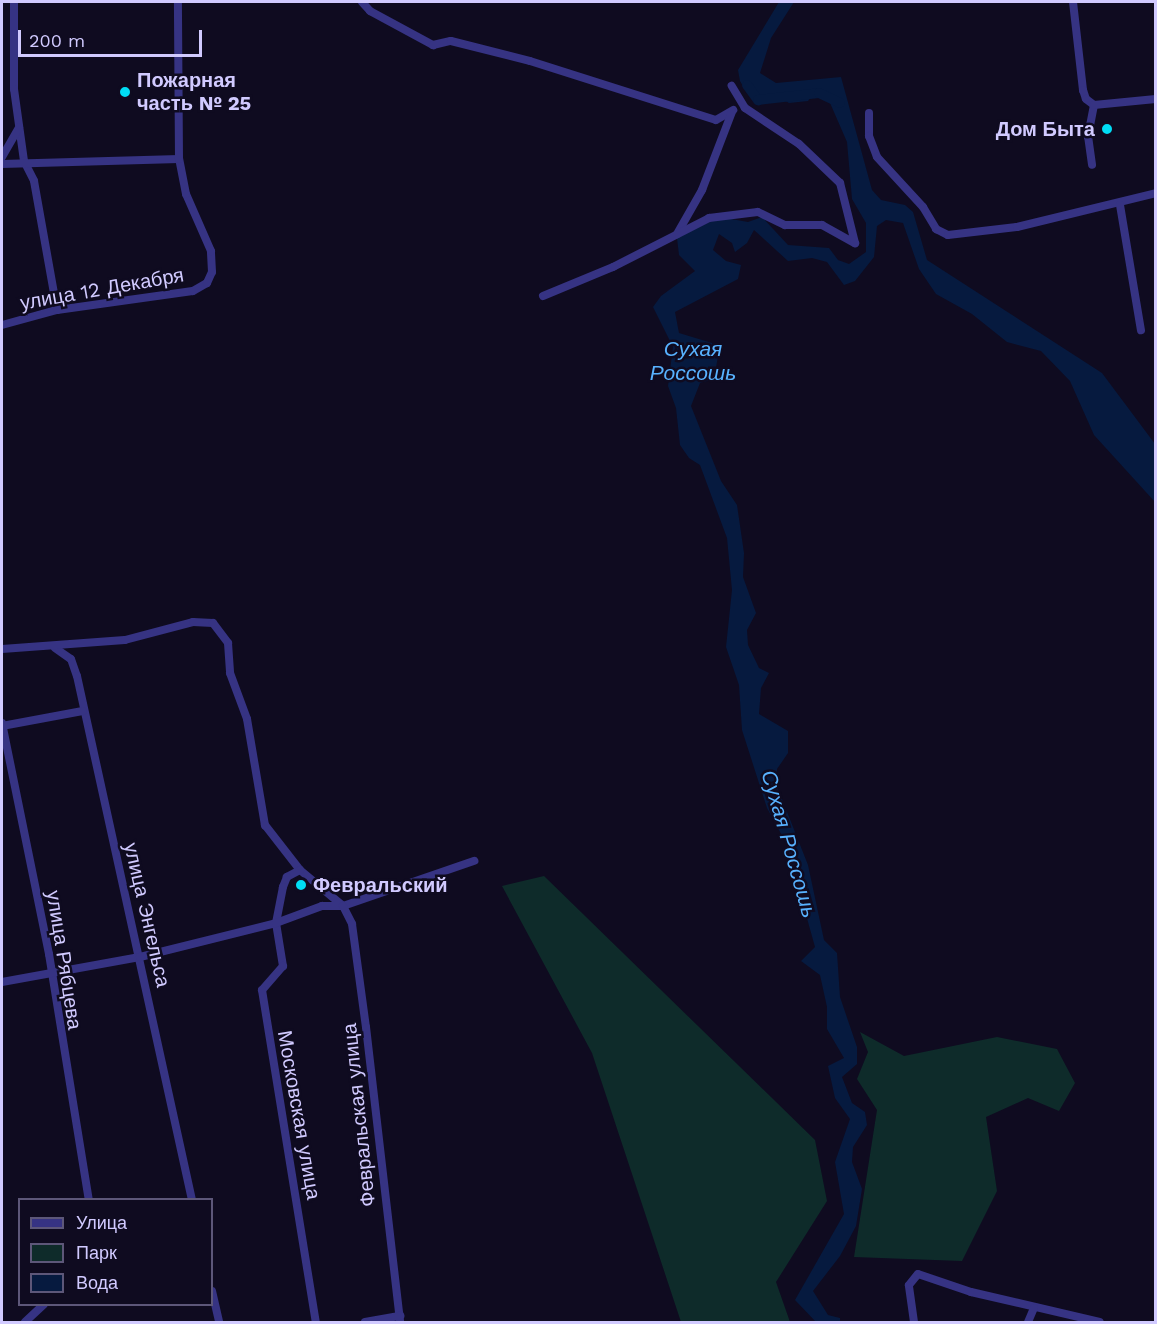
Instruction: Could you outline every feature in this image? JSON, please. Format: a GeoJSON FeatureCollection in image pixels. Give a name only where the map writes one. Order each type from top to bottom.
{"type":"FeatureCollection","features":[{"type":"Feature","properties":{"kind":"street"},"geometry":{"type":"LineString","coordinates":[[14,2],[14,89],[19,126],[24,161],[34,181],[57,310]]}},
{"type":"Feature","properties":{"kind":"street","name":"улица 12 Декабря"},"geometry":{"type":"LineString","coordinates":[[2,325],[57,310],[193,291],[207,283],[212,272],[211,250],[186,194],[180,159],[178,2]]}},
{"type":"Feature","properties":{"kind":"street"},"geometry":{"type":"LineString","coordinates":[[362,2],[370,11],[433,45],[451,41],[530,61],[716,120],[732,110],[702,190],[676,235]]}},
{"type":"Feature","properties":{"kind":"street"},"geometry":{"type":"LineString","coordinates":[[1073,2],[1086,99],[1094,105],[1155,99]]}},
{"type":"Feature","properties":{"kind":"street"},"geometry":{"type":"LineString","coordinates":[[543,296],[709,218],[758,212],[785,225],[822,225],[855,243],[840,183],[799,144],[745,108],[732,86]]}},
{"type":"Feature","properties":{"kind":"street"},"geometry":{"type":"LineString","coordinates":[[1092,165],[1088,136],[1094,105]]}},
{"type":"Feature","properties":{"kind":"street"},"geometry":{"type":"LineString","coordinates":[[868,112],[869,136],[877,157],[923,207],[941,233],[948,235],[1017,226],[1120,205],[1155,193]]}},
{"type":"Feature","properties":{"kind":"street"},"geometry":{"type":"LineString","coordinates":[[2,157],[19,126]]}},
{"type":"Feature","properties":{"kind":"street"},"geometry":{"type":"LineString","coordinates":[[2,164],[24,161],[180,159]]}},
{"type":"Feature","properties":{"kind":"street"},"geometry":{"type":"LineString","coordinates":[[1120,205],[1142,330]]}},
{"type":"Feature","properties":{"kind":"street","name":"Февральская улица"},"geometry":{"type":"LineString","coordinates":[[2,649],[54,647],[125,640],[203,620],[220,629],[228,643],[230,673],[247,719],[265,825],[300,870],[343,906],[352,924],[365,1016],[400,1319]]}},
{"type":"Feature","properties":{"kind":"street","name":"улица Энгельса"},"geometry":{"type":"LineString","coordinates":[[54,647],[71,659],[140,957],[192,1198]]}},
{"type":"Feature","properties":{"kind":"street","name":"улица Рябцева"},"geometry":{"type":"LineString","coordinates":[[83,711],[2,725],[52,972],[88,1198]]}},
{"type":"Feature","properties":{"kind":"street"},"geometry":{"type":"LineString","coordinates":[[2,982],[140,957],[276,923],[322,906],[343,906],[474,861]]}},
{"type":"Feature","properties":{"kind":"street"},"geometry":{"type":"LineString","coordinates":[[276,923],[287,877],[300,870]]}},
{"type":"Feature","properties":{"kind":"street","name":"Московская улица"},"geometry":{"type":"LineString","coordinates":[[276,923],[283,966],[261,990],[316,1323]]}},
{"type":"Feature","properties":{"kind":"street"},"geometry":{"type":"LineString","coordinates":[[914,1323],[909,1285],[913,1276],[923,1274],[1034,1308],[1100,1323]]}},
{"type":"Feature","properties":{"kind":"street"},"geometry":{"type":"LineString","coordinates":[[213,1296],[219,1323]]}},
{"type":"Feature","properties":{"kind":"street"},"geometry":{"type":"LineString","coordinates":[[25,1323],[43,1306]]}},
{"type":"Feature","properties":{"kind":"street"},"geometry":{"type":"LineString","coordinates":[[1028,1323],[1034,1308]]}},
{"type":"Feature","properties":{"kind":"street"},"geometry":{"type":"LineString","coordinates":[[365,1323],[400,1319]]}},
{"type":"Feature","properties":{"kind":"green space"},"geometry":{"type":"Polygon","coordinates":[[[544,876],[815,1140],[827,1201],[776,1282],[790,1322],[681,1322],[592,1053],[502,886],[544,876]]]}},
{"type":"Feature","properties":{"kind":"green space"},"geometry":{"type":"Polygon","coordinates":[[[860,1032],[904,1056],[997,1037],[1057,1049],[1075,1083],[1059,1111],[1028,1098],[986,1117],[997,1191],[962,1261],[854,1257],[877,1110],[857,1079],[868,1052],[860,1032]]]}},
{"type":"Feature","properties":{"kind":"water","name":"Сухая Россошь"},"geometry":{"type":"Polygon","coordinates":[[[779,2],[794,2],[771,38],[760,73],[776,83],[841,77],[872,190],[881,200],[905,205],[913,212],[927,260],[1102,373],[1155,444],[1155,502],[1094,435],[1070,381],[1041,351],[1007,342],[972,314],[936,294],[919,269],[903,223],[886,220],[877,226],[874,257],[855,281],[844,285],[827,262],[812,258],[788,261],[754,230],[747,243],[735,252],[732,243],[719,234],[713,250],[726,261],[741,265],[738,279],[675,312],[679,333],[712,343],[718,356],[714,379],[700,383],[691,406],[721,481],[737,505],[744,553],[743,577],[756,613],[747,630],[748,645],[759,668],[769,673],[761,688],[759,714],[788,731],[788,753],[777,769],[778,789],[808,865],[824,940],[837,953],[840,997],[857,1047],[857,1064],[842,1077],[852,1103],[865,1112],[867,1125],[853,1147],[852,1162],[862,1189],[856,1226],[840,1256],[813,1291],[828,1315],[840,1318],[840,1322],[816,1322],[795,1300],[844,1214],[835,1162],[850,1119],[835,1098],[828,1066],[844,1058],[827,1029],[827,1007],[820,975],[801,961],[815,947],[786,843],[767,808],[742,730],[739,685],[726,647],[732,590],[727,538],[700,465],[689,458],[680,445],[676,408],[668,386],[673,347],[653,307],[661,296],[695,271],[679,255],[677,238],[720,217],[748,222],[762,217],[788,245],[829,248],[838,260],[849,264],[866,252],[866,223],[852,199],[847,142],[827,96],[813,94],[808,101],[789,103],[781,98],[747,93],[740,81],[738,70],[779,2]]]}},
{"type":"Feature","properties":{"kind":"waterway"},"geometry":{"type":"LineString","coordinates":[[747,85],[758,100],[819,93],[840,103]]}},
{"type":"Feature","properties":{"kind":"place","name":"Пожарная часть № 25"},"geometry":{"type":"Point","coordinates":[125,92]}},
{"type":"Feature","properties":{"kind":"place","name":"Дом Быта"},"geometry":{"type":"Point","coordinates":[1107,129]}},
{"type":"Feature","properties":{"kind":"place","name":"Февральский"},"geometry":{"type":"Point","coordinates":[301,885]}}]}
